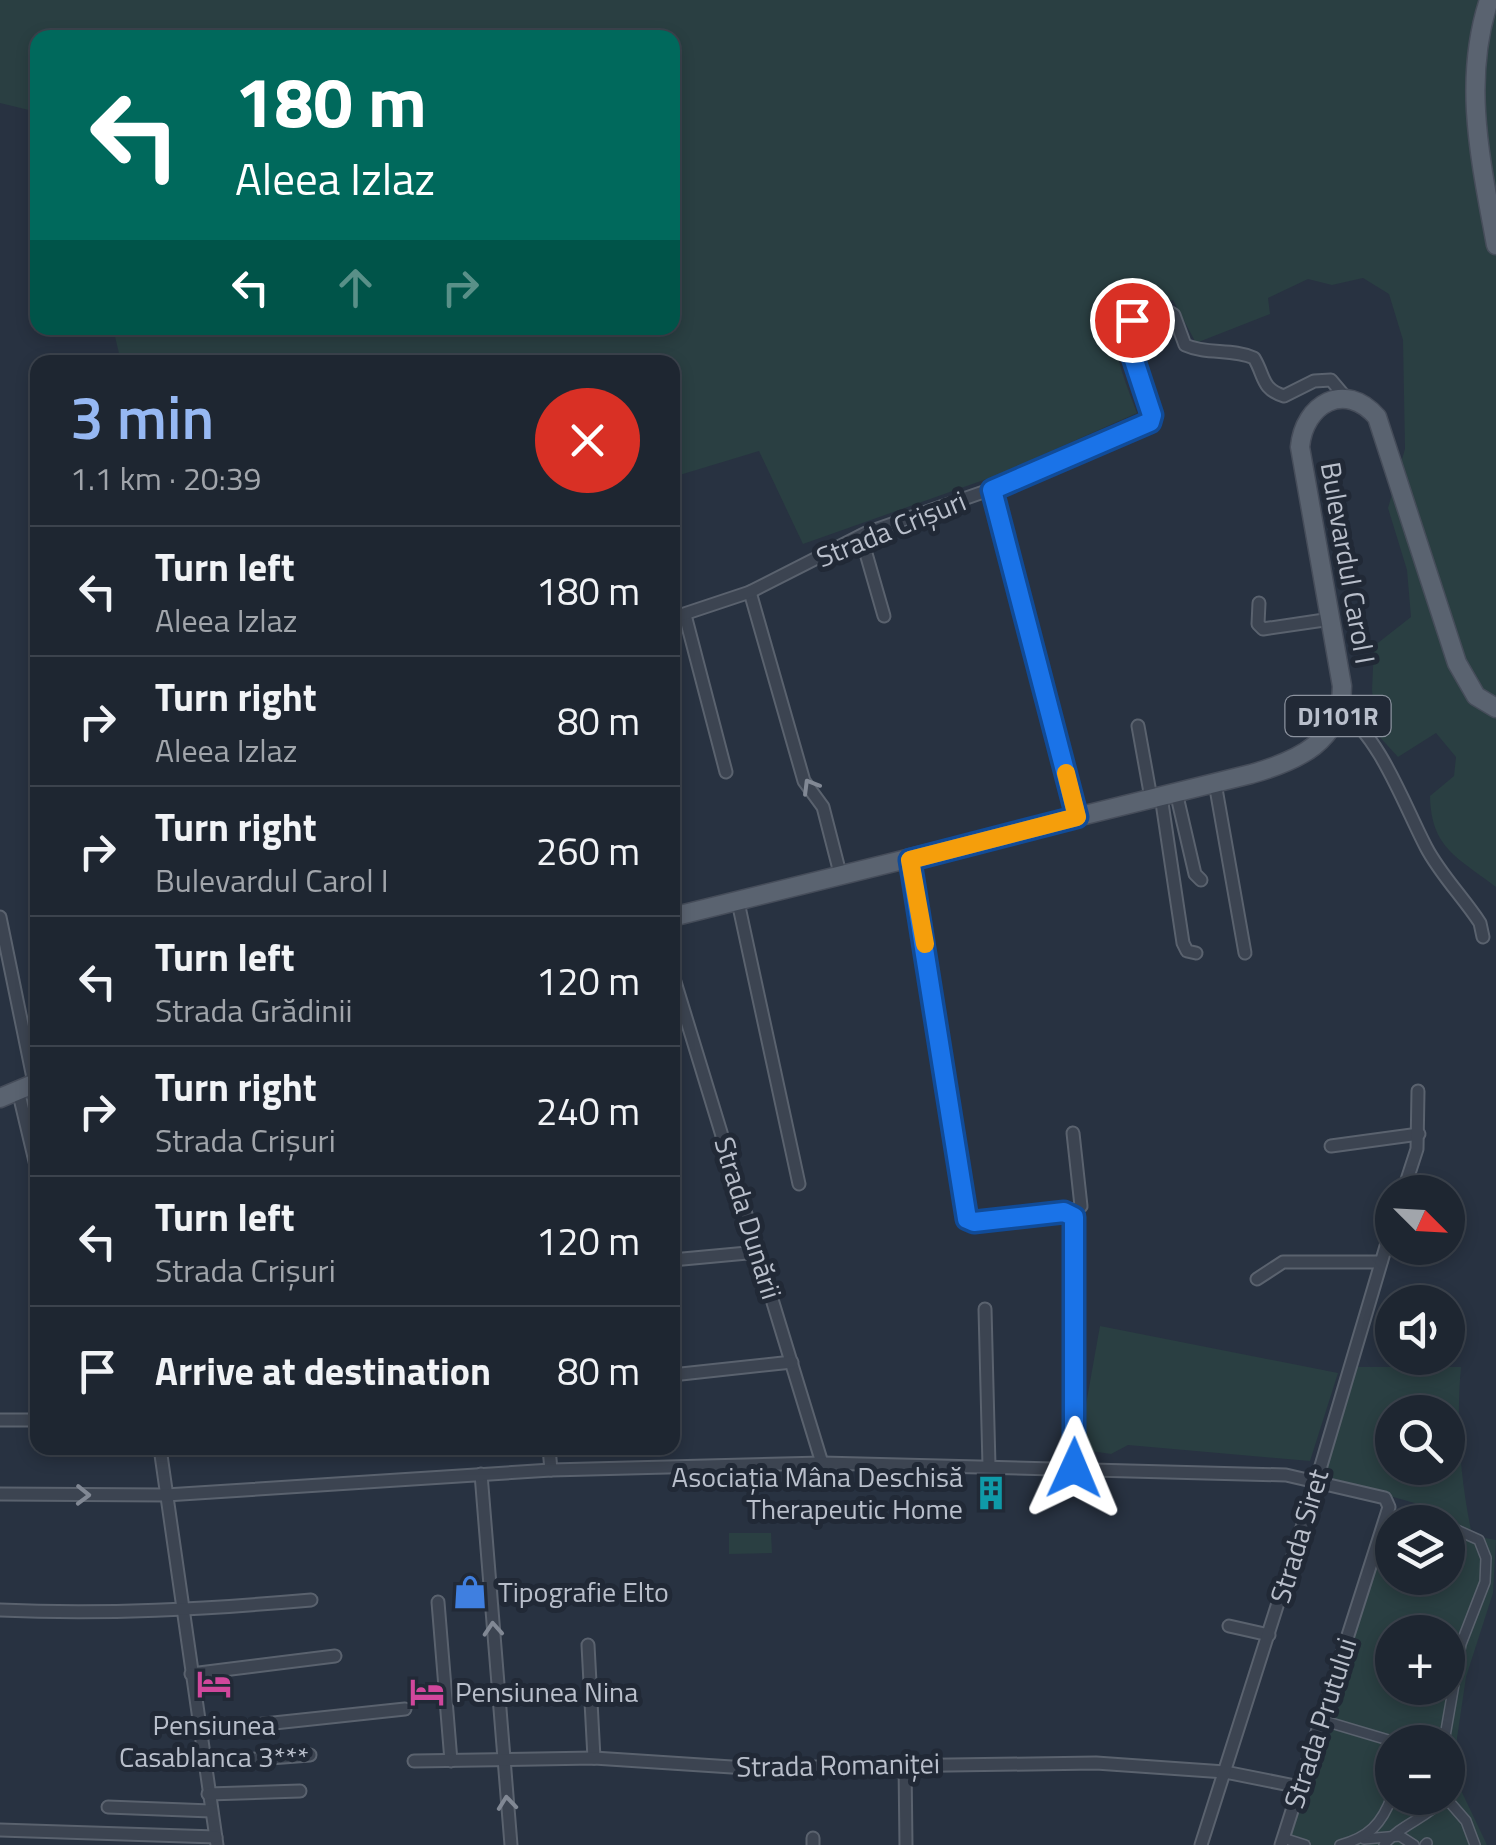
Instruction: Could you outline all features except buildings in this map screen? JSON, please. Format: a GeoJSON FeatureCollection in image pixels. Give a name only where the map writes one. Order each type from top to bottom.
{"type":"FeatureCollection","features":[{"type":"Feature","properties":{"kind":"main road"},"geometry":{"type":"LineString","coordinates":[[1489,0],[1477,45],[1475,110],[1496,244]]}},
{"type":"Feature","properties":{"kind":"main road"},"geometry":{"type":"LineString","coordinates":[[1347,399],[1364,404],[1377,416],[1457,663],[1476,696],[1496,708]]}},
{"type":"Feature","properties":{"kind":"main road","name":"Bulevardul Carol I"},"geometry":{"type":"LineString","coordinates":[[1340,709],[1342,686],[1300,447],[1310,415],[1325,402],[1347,399]]}},
{"type":"Feature","properties":{"kind":"main road","name":"DJ101R"},"geometry":{"type":"LineString","coordinates":[[680,915],[1273,768],[1303,755],[1327,735],[1340,709]]}},
{"type":"Feature","properties":{"kind":"main road"},"geometry":{"type":"LineString","coordinates":[[0,1098],[30,1085]]}},
{"type":"Feature","properties":{"kind":"street","name":"Strada Crișuri"},"geometry":{"type":"LineString","coordinates":[[680,616],[750,592],[861,536],[992,490],[1150,422],[1152,415],[1125,333],[1128,322],[1169,312],[1174,315],[1185,345],[1254,358],[1265,387],[1276,394],[1284,396],[1323,379],[1331,380],[1347,399]]}},
{"type":"Feature","properties":{"kind":"street"},"geometry":{"type":"LineString","coordinates":[[992,490],[1077,817]]}},
{"type":"Feature","properties":{"kind":"street"},"geometry":{"type":"LineString","coordinates":[[861,536],[884,616]]}},
{"type":"Feature","properties":{"kind":"street"},"geometry":{"type":"LineString","coordinates":[[750,592],[804,782],[823,807],[841,877]]}},
{"type":"Feature","properties":{"kind":"street"},"geometry":{"type":"LineString","coordinates":[[1259,602],[1258,624],[1263,630],[1330,619]]}},
{"type":"Feature","properties":{"kind":"street"},"geometry":{"type":"LineString","coordinates":[[680,619],[726,772]]}},
{"type":"Feature","properties":{"kind":"street"},"geometry":{"type":"LineString","coordinates":[[1340,709],[1356,722],[1369,742],[1395,784],[1424,845],[1480,923],[1483,937]]}},
{"type":"Feature","properties":{"kind":"street"},"geometry":{"type":"LineString","coordinates":[[1138,726],[1194,874],[1201,880]]}},
{"type":"Feature","properties":{"kind":"street"},"geometry":{"type":"LineString","coordinates":[[1215,783],[1245,954]]}},
{"type":"Feature","properties":{"kind":"street"},"geometry":{"type":"LineString","coordinates":[[1163,795],[1184,942],[1187,950],[1196,952]]}},
{"type":"Feature","properties":{"kind":"street"},"geometry":{"type":"LineString","coordinates":[[910,860],[967,1219],[974,1222],[1068,1213],[1081,1206],[1073,1133]]}},
{"type":"Feature","properties":{"kind":"street"},"geometry":{"type":"LineString","coordinates":[[738,902],[799,1184]]}},
{"type":"Feature","properties":{"kind":"street"},"geometry":{"type":"LineString","coordinates":[[0,917],[30,1085]]}},
{"type":"Feature","properties":{"kind":"street","name":"Strada Dunării"},"geometry":{"type":"LineString","coordinates":[[680,998],[822,1463]]}},
{"type":"Feature","properties":{"kind":"street"},"geometry":{"type":"LineString","coordinates":[[1408,1175],[1419,1134],[1418,1091]]}},
{"type":"Feature","properties":{"kind":"street"},"geometry":{"type":"LineString","coordinates":[[1331,1146],[1419,1134]]}},
{"type":"Feature","properties":{"kind":"street"},"geometry":{"type":"LineString","coordinates":[[1068,1213],[1075,1223],[1074,1468]]}},
{"type":"Feature","properties":{"kind":"street"},"geometry":{"type":"LineString","coordinates":[[680,1259],[758,1252]]}},
{"type":"Feature","properties":{"kind":"street"},"geometry":{"type":"LineString","coordinates":[[1256,1280],[1283,1262],[1375,1262]]}},
{"type":"Feature","properties":{"kind":"street","name":"Strada Siret"},"geometry":{"type":"LineString","coordinates":[[1201,1845],[1381,1265]]}},
{"type":"Feature","properties":{"kind":"street"},"geometry":{"type":"LineString","coordinates":[[986,1309],[989,1466]]}},
{"type":"Feature","properties":{"kind":"street"},"geometry":{"type":"LineString","coordinates":[[681,1374],[792,1362]]}},
{"type":"Feature","properties":{"kind":"street"},"geometry":{"type":"LineString","coordinates":[[0,1420],[30,1420]]}},
{"type":"Feature","properties":{"kind":"street"},"geometry":{"type":"LineString","coordinates":[[0,1830],[216,1841],[161,1455]]}},
{"type":"Feature","properties":{"kind":"street"},"geometry":{"type":"LineString","coordinates":[[550,1455],[551,1470]]}},
{"type":"Feature","properties":{"kind":"street"},"geometry":{"type":"LineString","coordinates":[[0,1494],[166,1495],[551,1470],[822,1463],[1074,1468],[1286,1476],[1317,1481]]}},
{"type":"Feature","properties":{"kind":"street"},"geometry":{"type":"LineString","coordinates":[[481,1474],[511,1845]]}},
{"type":"Feature","properties":{"kind":"street","name":"Strada Prutului"},"geometry":{"type":"LineString","coordinates":[[1282,1842],[1389,1502],[1317,1481]]}},
{"type":"Feature","properties":{"kind":"street"},"geometry":{"type":"LineString","coordinates":[[1447,1725],[1461,1644],[1483,1590],[1486,1558],[1479,1540],[1465,1534]]}},
{"type":"Feature","properties":{"kind":"street"},"geometry":{"type":"LineString","coordinates":[[0,1610],[85,1614],[182,1612],[311,1600]]}},
{"type":"Feature","properties":{"kind":"street"},"geometry":{"type":"LineString","coordinates":[[438,1602],[452,1761]]}},
{"type":"Feature","properties":{"kind":"street"},"geometry":{"type":"LineString","coordinates":[[1229,1626],[1268,1635]]}},
{"type":"Feature","properties":{"kind":"street"},"geometry":{"type":"LineString","coordinates":[[588,1645],[594,1758]]}},
{"type":"Feature","properties":{"kind":"street"},"geometry":{"type":"LineString","coordinates":[[190,1674],[335,1656]]}},
{"type":"Feature","properties":{"kind":"street"},"geometry":{"type":"LineString","coordinates":[[199,1731],[405,1710]]}},
{"type":"Feature","properties":{"kind":"street"},"geometry":{"type":"LineString","coordinates":[[1321,1720],[1375,1736]]}},
{"type":"Feature","properties":{"kind":"street"},"geometry":{"type":"LineString","coordinates":[[204,1763],[310,1754]]}},
{"type":"Feature","properties":{"kind":"street","name":"Strada Romaniței"},"geometry":{"type":"LineString","coordinates":[[414,1761],[594,1758],[747,1768],[1080,1762],[1225,1772],[1300,1786]]}},
{"type":"Feature","properties":{"kind":"street"},"geometry":{"type":"LineString","coordinates":[[906,1764],[906,1845]]}},
{"type":"Feature","properties":{"kind":"street"},"geometry":{"type":"LineString","coordinates":[[208,1794],[300,1791]]}},
{"type":"Feature","properties":{"kind":"street"},"geometry":{"type":"LineString","coordinates":[[108,1807],[211,1810]]}},
{"type":"Feature","properties":{"kind":"street"},"geometry":{"type":"LineString","coordinates":[[1362,1842],[1383,1815]]}},
{"type":"Feature","properties":{"kind":"street"},"geometry":{"type":"LineString","coordinates":[[1387,1841],[1419,1815]]}},
{"type":"Feature","properties":{"kind":"street"},"geometry":{"type":"LineString","coordinates":[[1461,1815],[1475,1845]]}},
{"type":"Feature","properties":{"kind":"street"},"geometry":{"type":"LineString","coordinates":[[1340,1845],[1409,1839],[1414,1845]]}},
{"type":"Feature","properties":{"kind":"street"},"geometry":{"type":"LineString","coordinates":[[1282,1842],[1304,1845]]}},
{"type":"Feature","properties":{"kind":"green space"},"geometry":{"type":"Polygon","coordinates":[[[0,0],[1496,0],[1496,887],[1459,859],[1436,828],[1430,796],[1454,776],[1456,757],[1436,733],[1398,757],[1377,734],[1372,690],[1374,646],[1411,617],[1407,570],[1388,508],[1405,449],[1403,340],[1389,294],[1363,278],[1332,285],[1308,279],[1268,298],[1270,314],[1196,343],[1173,300],[1115,322],[1118,357],[1137,413],[995,476],[803,544],[759,451],[680,475],[680,355],[119,355],[115,335],[680,335],[680,30],[30,30],[30,110],[0,103],[0,0]]]}},
{"type":"Feature","properties":{"kind":"green space"},"geometry":{"type":"Polygon","coordinates":[[[1100,1326],[1338,1373],[1310,1461],[1128,1445],[1111,1454],[1078,1449],[1100,1326]]]}},
{"type":"Feature","properties":{"kind":"green space"},"geometry":{"type":"Polygon","coordinates":[[[1357,1367],[1375,1367],[1375,1375],[1461,1375],[1460,1395],[1375,1395],[1375,1485],[1464,1485],[1471,1530],[1465,1528],[1465,1505],[1421,1505],[1323,1477],[1357,1367]]]}},
{"type":"Feature","properties":{"kind":"green space"},"geometry":{"type":"Polygon","coordinates":[[[729,1533],[771,1533],[772,1553],[729,1554],[729,1533]]]}},
{"type":"Feature","properties":{"kind":"green space"},"geometry":{"type":"Polygon","coordinates":[[[1465,1533],[1496,1540],[1493,1593],[1465,1684],[1465,1615],[1375,1615],[1375,1705],[1462,1705],[1459,1725],[1375,1725],[1375,1815],[1465,1815],[1465,1799],[1487,1845],[1282,1845],[1375,1551],[1375,1595],[1465,1595],[1465,1533]]]}},
{"type":"Feature","properties":{"kind":"slow traffic"},"geometry":{"type":"LineString","coordinates":[[925,944],[910,860],[1077,817],[1066,773]]}},
{"type":"Feature","properties":{"kind":"place","name":"Asociația Mâna Deschisă Therapeutic Home"},"geometry":{"type":"Point","coordinates":[991,1493]}},
{"type":"Feature","properties":{"kind":"place","name":"Tipografie Elto"},"geometry":{"type":"Point","coordinates":[470,1592]}},
{"type":"Feature","properties":{"kind":"place","name":"Pensiunea Casablanca 3***"},"geometry":{"type":"Point","coordinates":[214,1684]}},
{"type":"Feature","properties":{"kind":"place","name":"Pensiunea Nina"},"geometry":{"type":"Point","coordinates":[427,1692]}},
{"type":"Feature","properties":{"kind":"route"},"geometry":{"type":"LineString","coordinates":[[1074,1468],[1074,1217],[1064,1212],[974,1222],[967,1219],[910,860],[1077,817],[992,490],[1150,422],[1152,415],[1125,333],[1125,325],[1132,320]]}}]}
